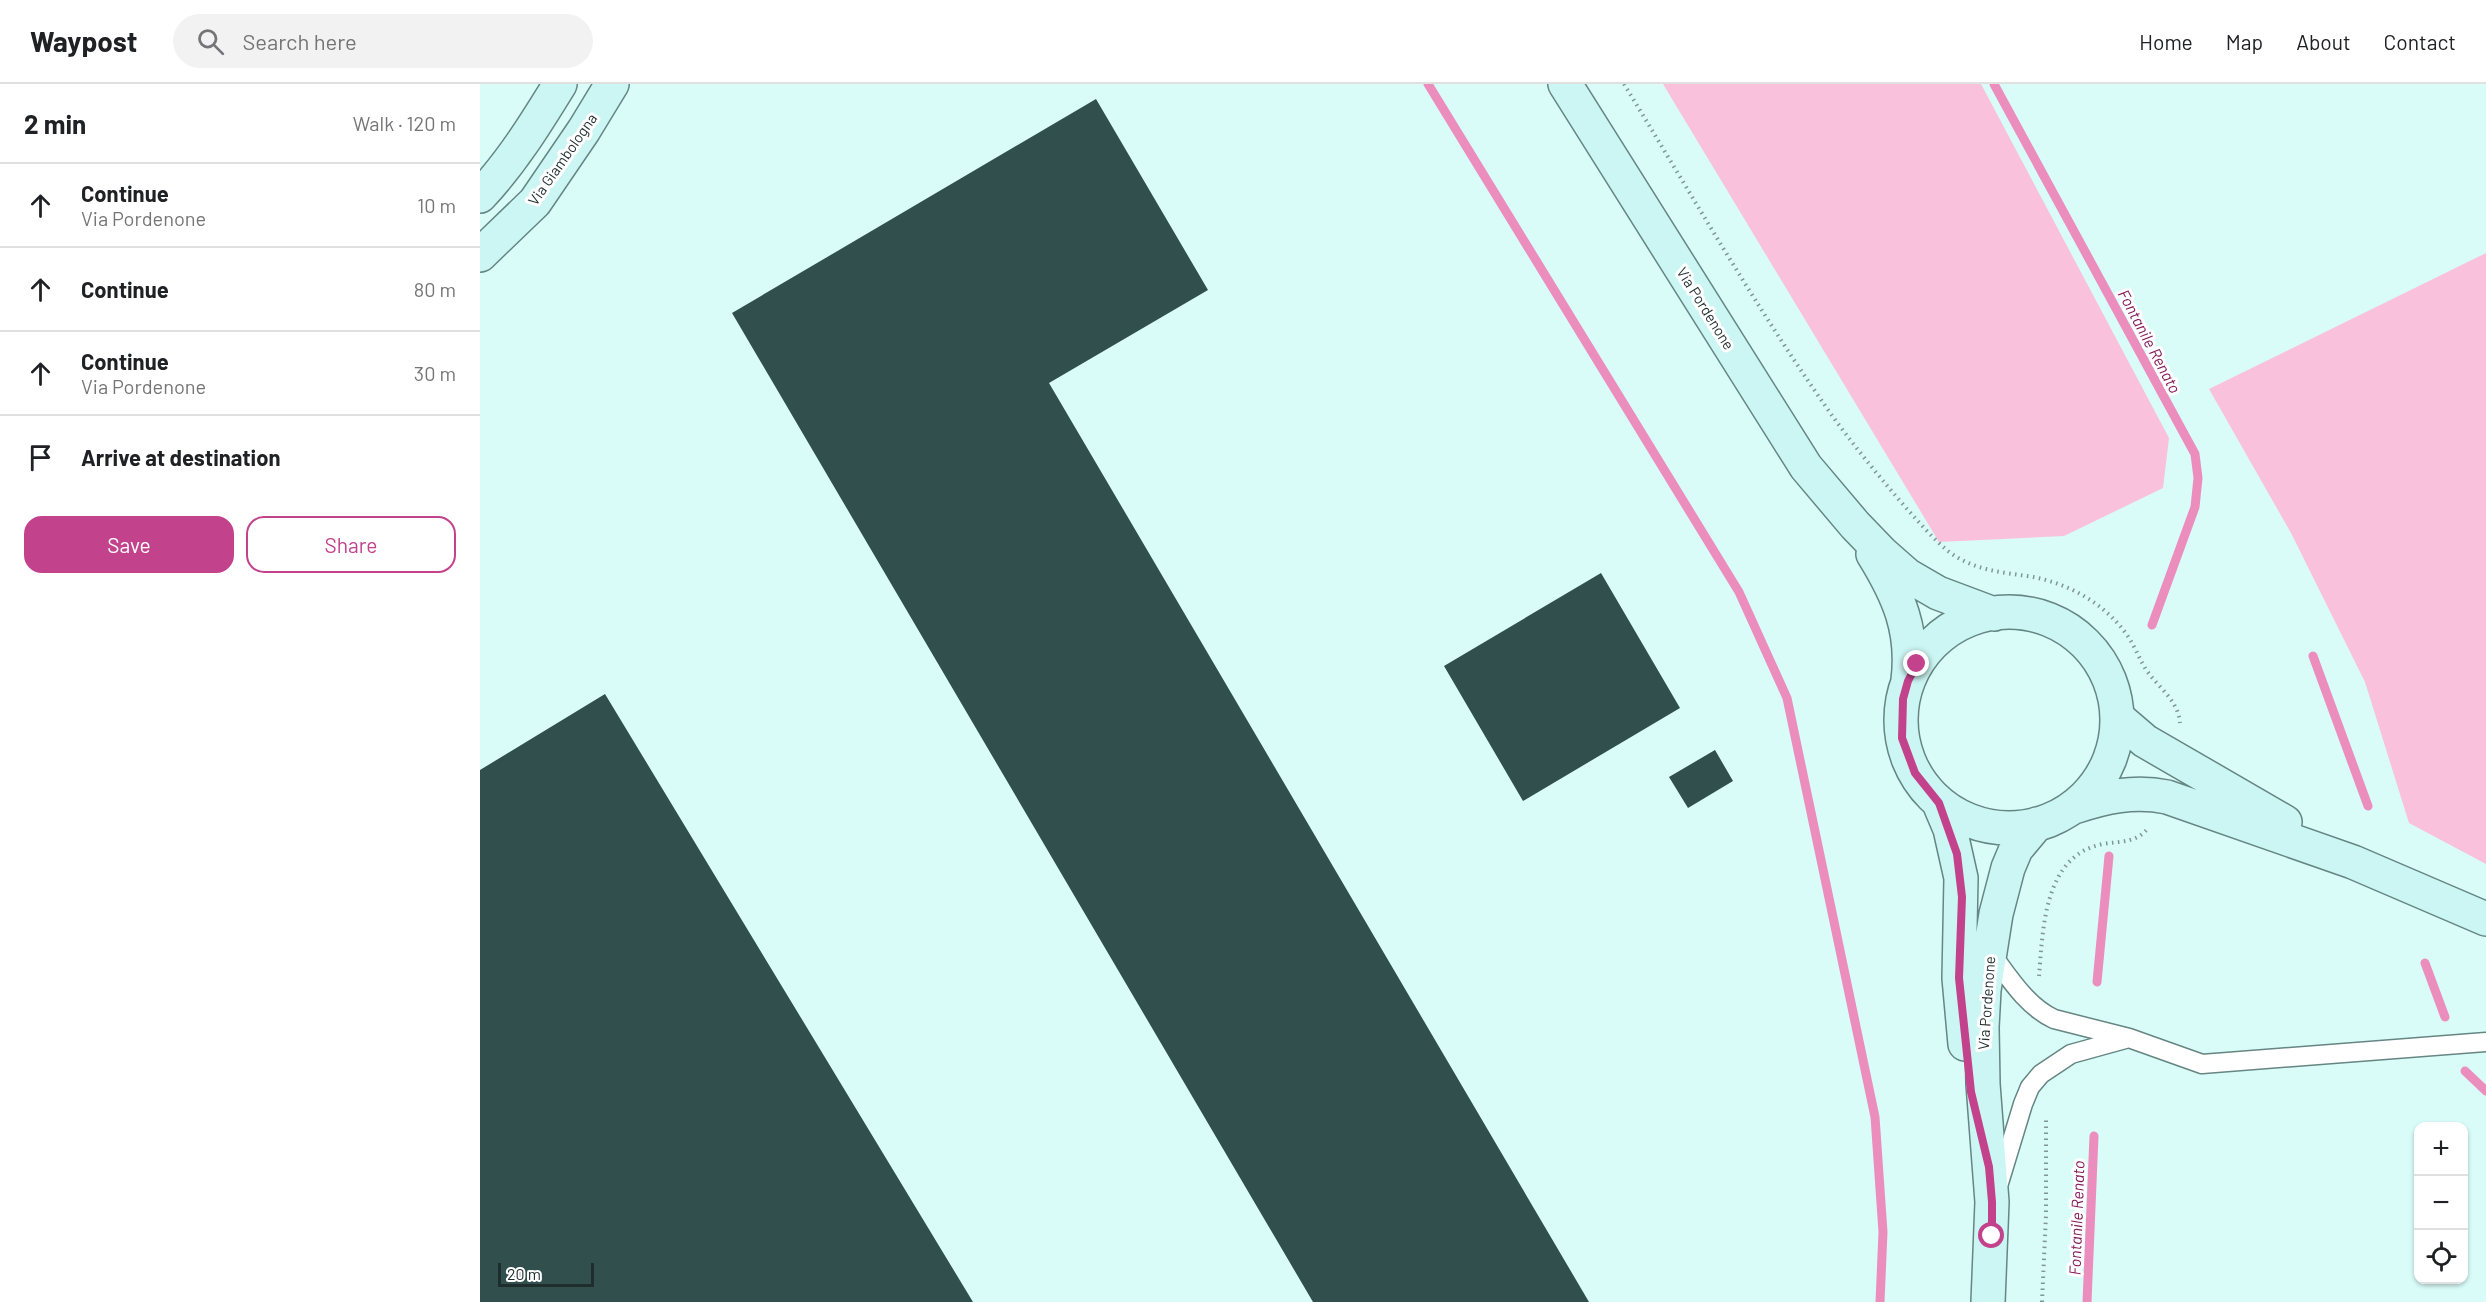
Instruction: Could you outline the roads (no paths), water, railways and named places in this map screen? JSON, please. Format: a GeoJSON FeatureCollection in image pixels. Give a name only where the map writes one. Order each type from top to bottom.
{"type":"FeatureCollection","features":[{"type":"Feature","properties":{"kind":"street"},"geometry":{"type":"LineString","coordinates":[[480,196],[494,181],[533,128],[560,84]]}},
{"type":"Feature","properties":{"kind":"street","name":"Via Giambologna"},"geometry":{"type":"LineString","coordinates":[[480,255],[535,201],[584,130],[612,84]]}},
{"type":"Feature","properties":{"kind":"street","name":"Via Pordenone"},"geometry":{"type":"LineString","coordinates":[[1565,84],[1806,467],[1855,525],[1907,575],[1938,592],[1994,614]]}},
{"type":"Feature","properties":{"kind":"street","name":"Via Pordenone"},"geometry":{"type":"LineString","coordinates":[[1855,525],[1887,577],[1900,608],[1911,649],[1902,709],[1904,747],[1920,781],[1939,803],[1963,818],[1981,824],[2009,828],[2037,824],[2072,807],[2086,795],[2103,772],[2114,745],[2117,717],[2114,698],[2105,671],[2082,641],[2059,624],[2041,617],[2023,613],[1994,614],[1966,621],[1942,636],[1922,656],[1908,681]]}},
{"type":"Feature","properties":{"kind":"street"},"geometry":{"type":"LineString","coordinates":[[2117,717],[2127,728],[2168,755],[2353,862]]}},
{"type":"Feature","properties":{"kind":"street"},"geometry":{"type":"LineString","coordinates":[[2072,807],[2114,795],[2155,795],[2353,862],[2486,919]]}},
{"type":"Feature","properties":{"kind":"street"},"geometry":{"type":"LineString","coordinates":[[1939,803],[1952,837],[1961,878],[1959,978],[1962,1018],[1971,1092],[1989,1167]]}},
{"type":"Feature","properties":{"kind":"street","name":"Via Pordenone"},"geometry":{"type":"LineString","coordinates":[[1988,1302],[1992,1202],[1982,1027],[1990,951],[2008,868],[2016,849],[2037,824]]}},
{"type":"Feature","properties":{"kind":"lane"},"geometry":{"type":"LineString","coordinates":[[1990,951],[2036,1008],[2054,1019],[2129,1038],[2202,1064],[2486,1042]]}},
{"type":"Feature","properties":{"kind":"lane"},"geometry":{"type":"LineString","coordinates":[[1992,1202],[2030,1087],[2041,1074],[2071,1054],[2129,1038]]}},
{"type":"Feature","properties":{"kind":"waterway"},"geometry":{"type":"LineString","coordinates":[[1428,84],[1739,592],[1787,698],[1875,1117],[1883,1232],[1880,1302]]}},
{"type":"Feature","properties":{"kind":"waterway","name":"Fontanile Renato"},"geometry":{"type":"LineString","coordinates":[[1994,84],[2195,454],[2198,478],[2195,507],[2152,625]]}},
{"type":"Feature","properties":{"kind":"waterway"},"geometry":{"type":"LineString","coordinates":[[2313,656],[2368,806]]}},
{"type":"Feature","properties":{"kind":"waterway","name":"Fontanile Renato"},"geometry":{"type":"LineString","coordinates":[[2097,982],[2109,856]]}},
{"type":"Feature","properties":{"kind":"waterway"},"geometry":{"type":"LineString","coordinates":[[2425,963],[2445,1017]]}},
{"type":"Feature","properties":{"kind":"waterway"},"geometry":{"type":"LineString","coordinates":[[2465,1071],[2486,1091]]}},
{"type":"Feature","properties":{"kind":"waterway","name":"Fontanile Renato"},"geometry":{"type":"LineString","coordinates":[[2087,1302],[2094,1136]]}}]}
